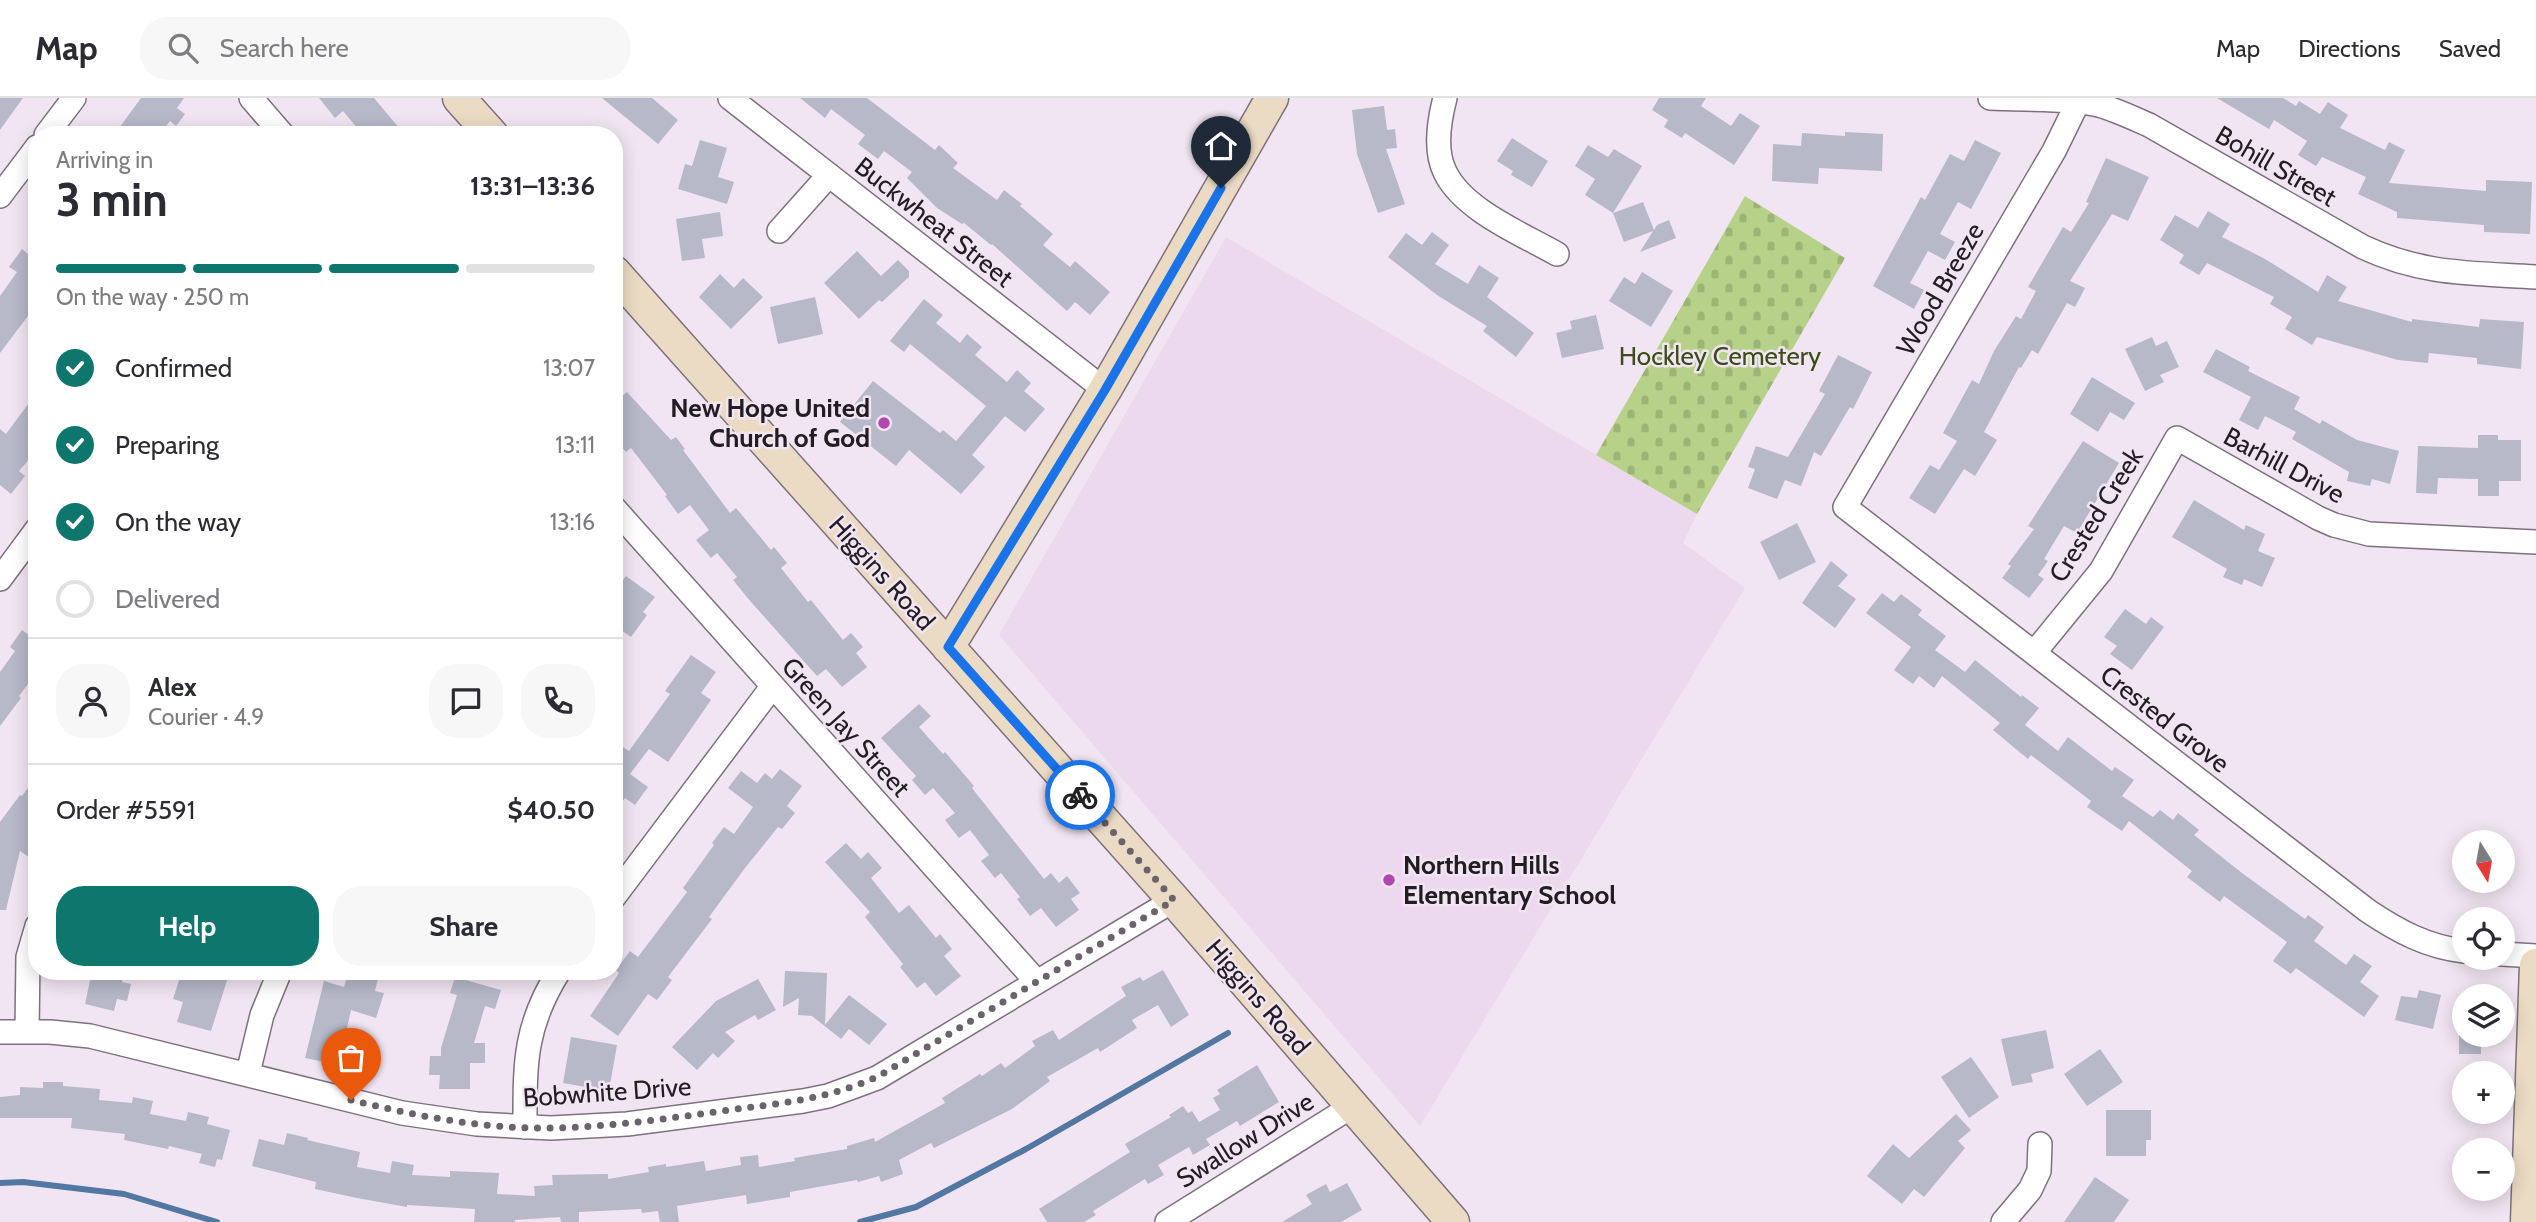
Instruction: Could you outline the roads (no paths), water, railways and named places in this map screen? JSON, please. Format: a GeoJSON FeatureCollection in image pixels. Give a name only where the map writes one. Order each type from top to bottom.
{"type":"FeatureCollection","features":[{"type":"Feature","properties":{"kind":"street"},"geometry":{"type":"LineString","coordinates":[[53,126],[74,98]]}},
{"type":"Feature","properties":{"kind":"street"},"geometry":{"type":"LineString","coordinates":[[251,98],[275,126]]}},
{"type":"Feature","properties":{"kind":"street"},"geometry":{"type":"LineString","coordinates":[[459,98],[484,126]]}},
{"type":"Feature","properties":{"kind":"street","name":"Buckwheat Street"},"geometry":{"type":"LineString","coordinates":[[730,98],[1105,390]]}},
{"type":"Feature","properties":{"kind":"street"},"geometry":{"type":"LineString","coordinates":[[948,647],[1105,390],[1272,98]]}},
{"type":"Feature","properties":{"kind":"street"},"geometry":{"type":"LineString","coordinates":[[1445,98],[1438,127],[1440,154],[1444,171],[1455,187],[1482,211],[1557,254]]}},
{"type":"Feature","properties":{"kind":"street","name":"Bohill Street"},"geometry":{"type":"LineString","coordinates":[[1990,98],[2079,100],[2149,125],[2362,247],[2386,258],[2437,271],[2536,277]]}},
{"type":"Feature","properties":{"kind":"street","name":"Wood Breeze"},"geometry":{"type":"LineString","coordinates":[[1845,506],[2054,151],[2079,100]]}},
{"type":"Feature","properties":{"kind":"street"},"geometry":{"type":"LineString","coordinates":[[0,196],[28,160]]}},
{"type":"Feature","properties":{"kind":"street"},"geometry":{"type":"LineString","coordinates":[[779,231],[829,175]]}},
{"type":"Feature","properties":{"kind":"street","name":"Higgins Road"},"geometry":{"type":"LineString","coordinates":[[623,282],[1174,900],[1453,1222]]}},
{"type":"Feature","properties":{"kind":"street","name":"Barhill Drive"},"geometry":{"type":"LineString","coordinates":[[2177,438],[2318,519],[2334,525],[2369,534],[2536,542]]}},
{"type":"Feature","properties":{"kind":"street","name":"Crested Creek"},"geometry":{"type":"LineString","coordinates":[[2034,653],[2101,571],[2177,438]]}},
{"type":"Feature","properties":{"kind":"street","name":"Crested Grove"},"geometry":{"type":"LineString","coordinates":[[1845,506],[2368,911],[2399,932],[2434,946],[2452,949]]}},
{"type":"Feature","properties":{"kind":"street","name":"Green Jay Street"},"geometry":{"type":"LineString","coordinates":[[623,521],[1037,982]]}},
{"type":"Feature","properties":{"kind":"street"},"geometry":{"type":"LineString","coordinates":[[0,579],[28,541]]}},
{"type":"Feature","properties":{"kind":"street"},"geometry":{"type":"LineString","coordinates":[[623,885],[772,687]]}},
{"type":"Feature","properties":{"kind":"street","name":"Bobwhite Drive"},"geometry":{"type":"LineString","coordinates":[[0,1032],[90,1036],[402,1113],[477,1124],[524,1127],[627,1124],[803,1101],[828,1096],[877,1077],[1174,900]]}},
{"type":"Feature","properties":{"kind":"street"},"geometry":{"type":"LineString","coordinates":[[2515,955],[2536,956]]}},
{"type":"Feature","properties":{"kind":"street"},"geometry":{"type":"LineString","coordinates":[[27,1032],[28,957]]}},
{"type":"Feature","properties":{"kind":"street"},"geometry":{"type":"LineString","coordinates":[[2527,1222],[2536,965]]}},
{"type":"Feature","properties":{"kind":"street"},"geometry":{"type":"LineString","coordinates":[[248,1073],[262,1015],[276,980]]}},
{"type":"Feature","properties":{"kind":"street"},"geometry":{"type":"LineString","coordinates":[[524,1127],[525,1069],[530,1032],[543,996],[553,980]]}},
{"type":"Feature","properties":{"kind":"street","name":"Swallow Drive"},"geometry":{"type":"LineString","coordinates":[[1167,1222],[1354,1105]]}},
{"type":"Feature","properties":{"kind":"street"},"geometry":{"type":"LineString","coordinates":[[2003,1222],[2030,1190],[2039,1171],[2040,1144]]}},
{"type":"Feature","properties":{"kind":"waterway"},"geometry":{"type":"LineString","coordinates":[[860,1222],[916,1207],[1026,1149],[1228,1033]]}},
{"type":"Feature","properties":{"kind":"waterway"},"geometry":{"type":"LineString","coordinates":[[0,1183],[23,1182],[124,1194],[217,1222]]}},
{"type":"Feature","properties":{"kind":"place","name":"New Hope United Church of God"},"geometry":{"type":"Point","coordinates":[884,423]}},
{"type":"Feature","properties":{"kind":"place","name":"Northern Hills Elementary School"},"geometry":{"type":"Point","coordinates":[1389,880]}},
{"type":"Feature","properties":{"kind":"park label","name":"Hockley Cemetery"},"geometry":{"type":"Point","coordinates":[1720,356]}}]}
